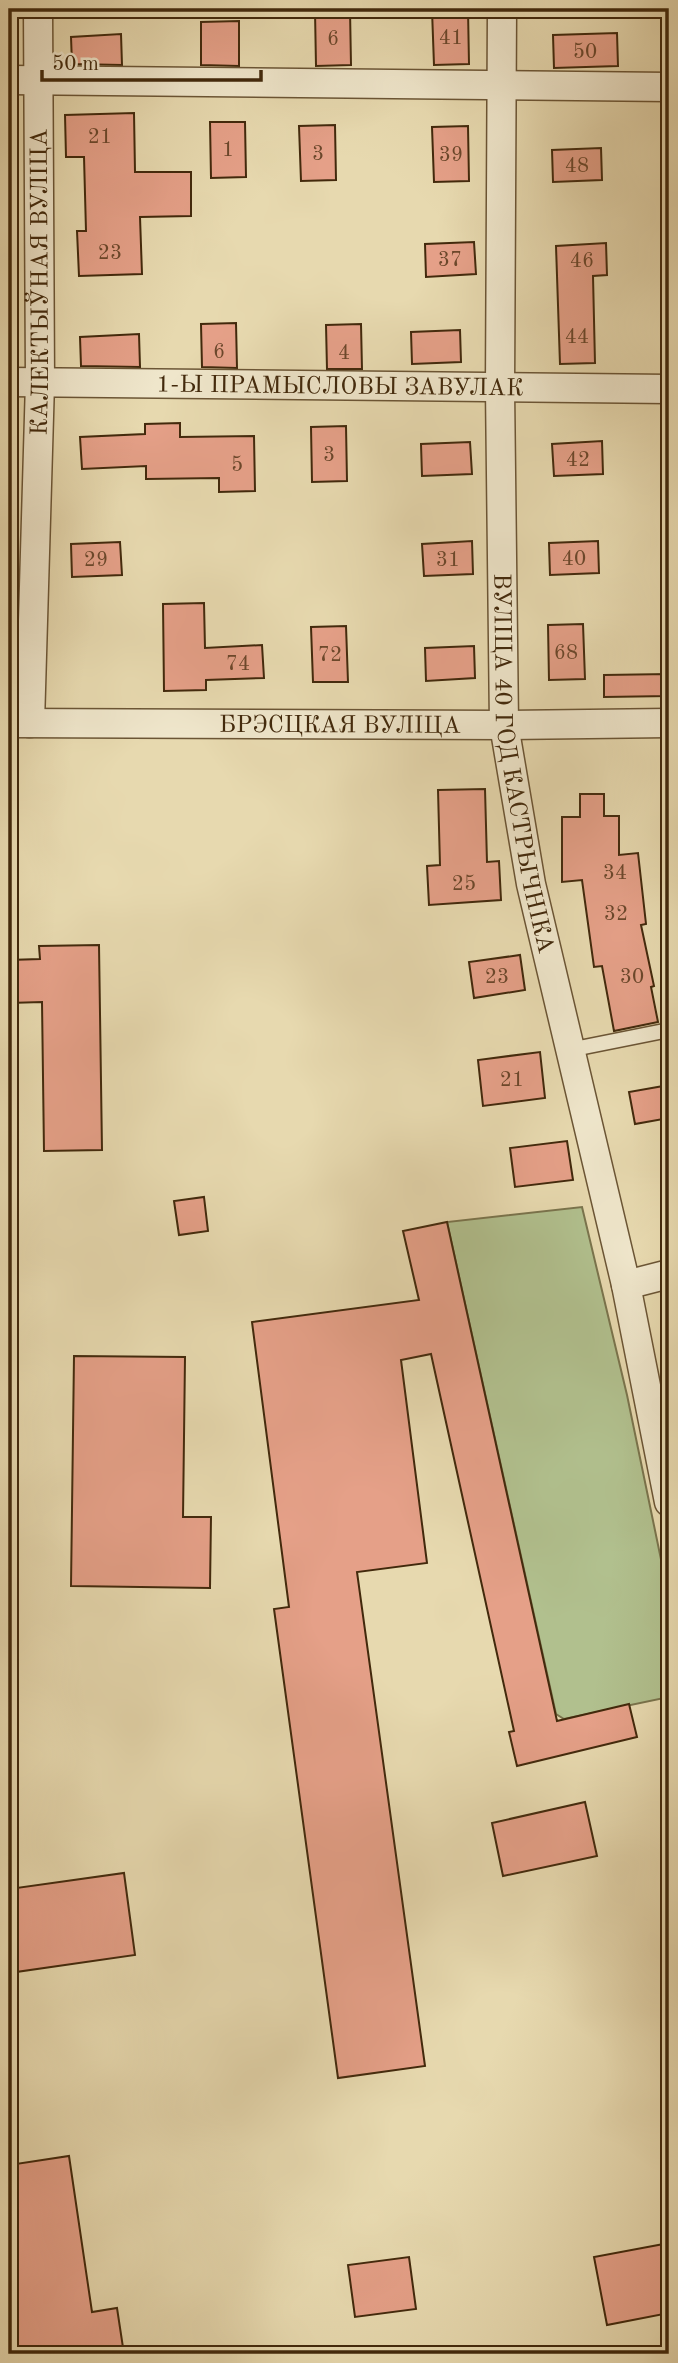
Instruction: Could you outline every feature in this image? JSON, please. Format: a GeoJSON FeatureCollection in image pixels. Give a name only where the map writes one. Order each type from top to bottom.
{"type":"FeatureCollection","features":[{"type":"Feature","properties":{"kind":"street","name":"КАЛЕКТЫЎНАЯ ВУЛІЦА"},"geometry":{"type":"LineString","coordinates":[[19,723],[40,382],[38,9]]}},
{"type":"Feature","properties":{"kind":"street","name":"ВУЛІЦА 40 ГОД КАСТРЫЧНІКА"},"geometry":{"type":"LineString","coordinates":[[502,9],[500,389],[504,726],[531,884],[626,1285],[669,1502]]}},
{"type":"Feature","properties":{"kind":"street"},"geometry":{"type":"LineString","coordinates":[[9,80],[669,86]]}},
{"type":"Feature","properties":{"kind":"street","name":"1-Ы ПРАМЫСЛОВЫ ЗАВУЛАК"},"geometry":{"type":"LineString","coordinates":[[9,382],[669,389]]}},
{"type":"Feature","properties":{"kind":"street","name":"БРЭСЦКАЯ ВУЛІЦА"},"geometry":{"type":"LineString","coordinates":[[19,723],[504,726],[669,723]]}},
{"type":"Feature","properties":{"kind":"street"},"geometry":{"type":"LineString","coordinates":[[626,1285],[669,1274]]}},
{"type":"Feature","properties":{"kind":"lane"},"geometry":{"type":"LineString","coordinates":[[569,1050],[669,1030]]}},
{"type":"Feature","properties":{"kind":"green space"},"geometry":{"type":"Polygon","coordinates":[[[582,1207],[627,1395],[669,1598],[669,1697],[564,1719],[556,1714],[447,1222],[582,1207]]]}},
{"type":"Feature","properties":{"kind":"building"},"geometry":{"type":"Polygon","coordinates":[[[468,9],[469,64],[434,65],[432,10],[468,9]]]}},
{"type":"Feature","properties":{"kind":"building"},"geometry":{"type":"Polygon","coordinates":[[[350,10],[351,65],[316,66],[315,11],[350,10]]]}},
{"type":"Feature","properties":{"kind":"building"},"geometry":{"type":"Polygon","coordinates":[[[239,21],[239,66],[201,65],[201,22],[239,21]]]}},
{"type":"Feature","properties":{"kind":"building"},"geometry":{"type":"Polygon","coordinates":[[[617,33],[618,66],[554,68],[553,35],[617,33]]]}},
{"type":"Feature","properties":{"kind":"building"},"geometry":{"type":"Polygon","coordinates":[[[121,34],[122,65],[72,64],[71,37],[121,34]]]}},
{"type":"Feature","properties":{"kind":"building"},"geometry":{"type":"Polygon","coordinates":[[[134,113],[135,172],[191,172],[191,216],[140,217],[142,274],[79,276],[77,231],[86,231],[84,157],[66,157],[65,115],[134,113]]]}},
{"type":"Feature","properties":{"kind":"building"},"geometry":{"type":"Polygon","coordinates":[[[210,122],[245,122],[246,177],[211,178],[210,122]]]}},
{"type":"Feature","properties":{"kind":"building"},"geometry":{"type":"Polygon","coordinates":[[[335,125],[336,180],[301,181],[299,126],[335,125]]]}},
{"type":"Feature","properties":{"kind":"building"},"geometry":{"type":"Polygon","coordinates":[[[468,126],[469,181],[434,182],[432,127],[468,126]]]}},
{"type":"Feature","properties":{"kind":"building"},"geometry":{"type":"Polygon","coordinates":[[[601,148],[602,180],[553,182],[552,150],[601,148]]]}},
{"type":"Feature","properties":{"kind":"building"},"geometry":{"type":"Polygon","coordinates":[[[474,242],[476,274],[426,277],[425,244],[474,242]]]}},
{"type":"Feature","properties":{"kind":"building"},"geometry":{"type":"Polygon","coordinates":[[[606,243],[607,275],[593,276],[595,363],[560,364],[556,246],[606,243]]]}},
{"type":"Feature","properties":{"kind":"building"},"geometry":{"type":"Polygon","coordinates":[[[236,323],[237,368],[202,367],[201,324],[236,323]]]}},
{"type":"Feature","properties":{"kind":"building"},"geometry":{"type":"Polygon","coordinates":[[[361,324],[362,369],[327,369],[326,325],[361,324]]]}},
{"type":"Feature","properties":{"kind":"building"},"geometry":{"type":"Polygon","coordinates":[[[460,330],[461,362],[412,364],[411,332],[460,330]]]}},
{"type":"Feature","properties":{"kind":"building"},"geometry":{"type":"Polygon","coordinates":[[[139,334],[140,367],[81,366],[80,337],[139,334]]]}},
{"type":"Feature","properties":{"kind":"building"},"geometry":{"type":"Polygon","coordinates":[[[180,423],[180,437],[254,436],[255,491],[219,492],[219,478],[146,479],[146,466],[82,469],[80,437],[145,434],[145,424],[180,423]]]}},
{"type":"Feature","properties":{"kind":"building"},"geometry":{"type":"Polygon","coordinates":[[[346,426],[347,481],[312,482],[311,427],[346,426]]]}},
{"type":"Feature","properties":{"kind":"building"},"geometry":{"type":"Polygon","coordinates":[[[602,441],[603,474],[554,476],[552,444],[602,441]]]}},
{"type":"Feature","properties":{"kind":"building"},"geometry":{"type":"Polygon","coordinates":[[[470,442],[472,474],[422,476],[421,444],[470,442]]]}},
{"type":"Feature","properties":{"kind":"building"},"geometry":{"type":"Polygon","coordinates":[[[472,541],[473,574],[424,576],[422,544],[472,541]]]}},
{"type":"Feature","properties":{"kind":"building"},"geometry":{"type":"Polygon","coordinates":[[[598,541],[599,573],[550,575],[549,543],[598,541]]]}},
{"type":"Feature","properties":{"kind":"building"},"geometry":{"type":"Polygon","coordinates":[[[120,542],[122,575],[72,577],[71,544],[120,542]]]}},
{"type":"Feature","properties":{"kind":"building"},"geometry":{"type":"Polygon","coordinates":[[[204,603],[205,648],[262,645],[264,678],[206,680],[206,690],[164,691],[163,604],[204,603]]]}},
{"type":"Feature","properties":{"kind":"building"},"geometry":{"type":"Polygon","coordinates":[[[583,624],[585,679],[549,680],[548,625],[583,624]]]}},
{"type":"Feature","properties":{"kind":"building"},"geometry":{"type":"Polygon","coordinates":[[[346,626],[348,682],[313,682],[311,627],[346,626]]]}},
{"type":"Feature","properties":{"kind":"building"},"geometry":{"type":"Polygon","coordinates":[[[474,646],[475,678],[426,681],[425,648],[474,646]]]}},
{"type":"Feature","properties":{"kind":"building"},"geometry":{"type":"Polygon","coordinates":[[[669,674],[669,696],[604,697],[604,675],[669,674]]]}},
{"type":"Feature","properties":{"kind":"building"},"geometry":{"type":"Polygon","coordinates":[[[485,789],[487,862],[499,861],[501,900],[429,905],[427,866],[440,865],[438,790],[485,789]]]}},
{"type":"Feature","properties":{"kind":"building"},"geometry":{"type":"Polygon","coordinates":[[[580,794],[604,794],[604,816],[619,816],[619,855],[638,853],[646,924],[641,925],[654,986],[651,987],[658,1022],[614,1031],[602,966],[594,967],[582,880],[562,882],[562,817],[580,817],[580,794]]]}},
{"type":"Feature","properties":{"kind":"building"},"geometry":{"type":"Polygon","coordinates":[[[99,945],[102,1150],[44,1151],[42,1002],[9,1003],[9,960],[40,959],[39,946],[99,945]]]}},
{"type":"Feature","properties":{"kind":"building"},"geometry":{"type":"Polygon","coordinates":[[[520,955],[525,990],[474,998],[469,962],[520,955]]]}},
{"type":"Feature","properties":{"kind":"building"},"geometry":{"type":"Polygon","coordinates":[[[540,1052],[545,1098],[483,1106],[478,1060],[540,1052]]]}},
{"type":"Feature","properties":{"kind":"building"},"geometry":{"type":"Polygon","coordinates":[[[669,1085],[669,1118],[635,1124],[629,1092],[669,1085]]]}},
{"type":"Feature","properties":{"kind":"building"},"geometry":{"type":"Polygon","coordinates":[[[567,1141],[573,1180],[515,1187],[510,1148],[567,1141]]]}},
{"type":"Feature","properties":{"kind":"building"},"geometry":{"type":"Polygon","coordinates":[[[204,1197],[208,1231],[179,1235],[174,1201],[204,1197]]]}},
{"type":"Feature","properties":{"kind":"building"},"geometry":{"type":"Polygon","coordinates":[[[447,1222],[557,1721],[629,1704],[637,1737],[517,1766],[509,1732],[514,1731],[431,1354],[401,1360],[427,1563],[357,1572],[425,2066],[338,2078],[274,1609],[289,1607],[252,1322],[419,1300],[403,1231],[447,1222]]]}},
{"type":"Feature","properties":{"kind":"building"},"geometry":{"type":"Polygon","coordinates":[[[74,1356],[185,1357],[183,1517],[211,1517],[210,1588],[71,1586],[74,1356]]]}},
{"type":"Feature","properties":{"kind":"building"},"geometry":{"type":"Polygon","coordinates":[[[585,1802],[597,1856],[503,1876],[492,1823],[585,1802]]]}},
{"type":"Feature","properties":{"kind":"building"},"geometry":{"type":"Polygon","coordinates":[[[124,1873],[135,1955],[9,1973],[9,1889],[124,1873]]]}},
{"type":"Feature","properties":{"kind":"building"},"geometry":{"type":"Polygon","coordinates":[[[69,2156],[92,2312],[117,2308],[124,2354],[18,2354],[9,2293],[9,2165],[69,2156]]]}},
{"type":"Feature","properties":{"kind":"building"},"geometry":{"type":"Polygon","coordinates":[[[669,2243],[669,2313],[607,2325],[594,2257],[669,2243]]]}},
{"type":"Feature","properties":{"kind":"building"},"geometry":{"type":"Polygon","coordinates":[[[409,2257],[416,2309],[355,2317],[348,2265],[409,2257]]]}}]}
